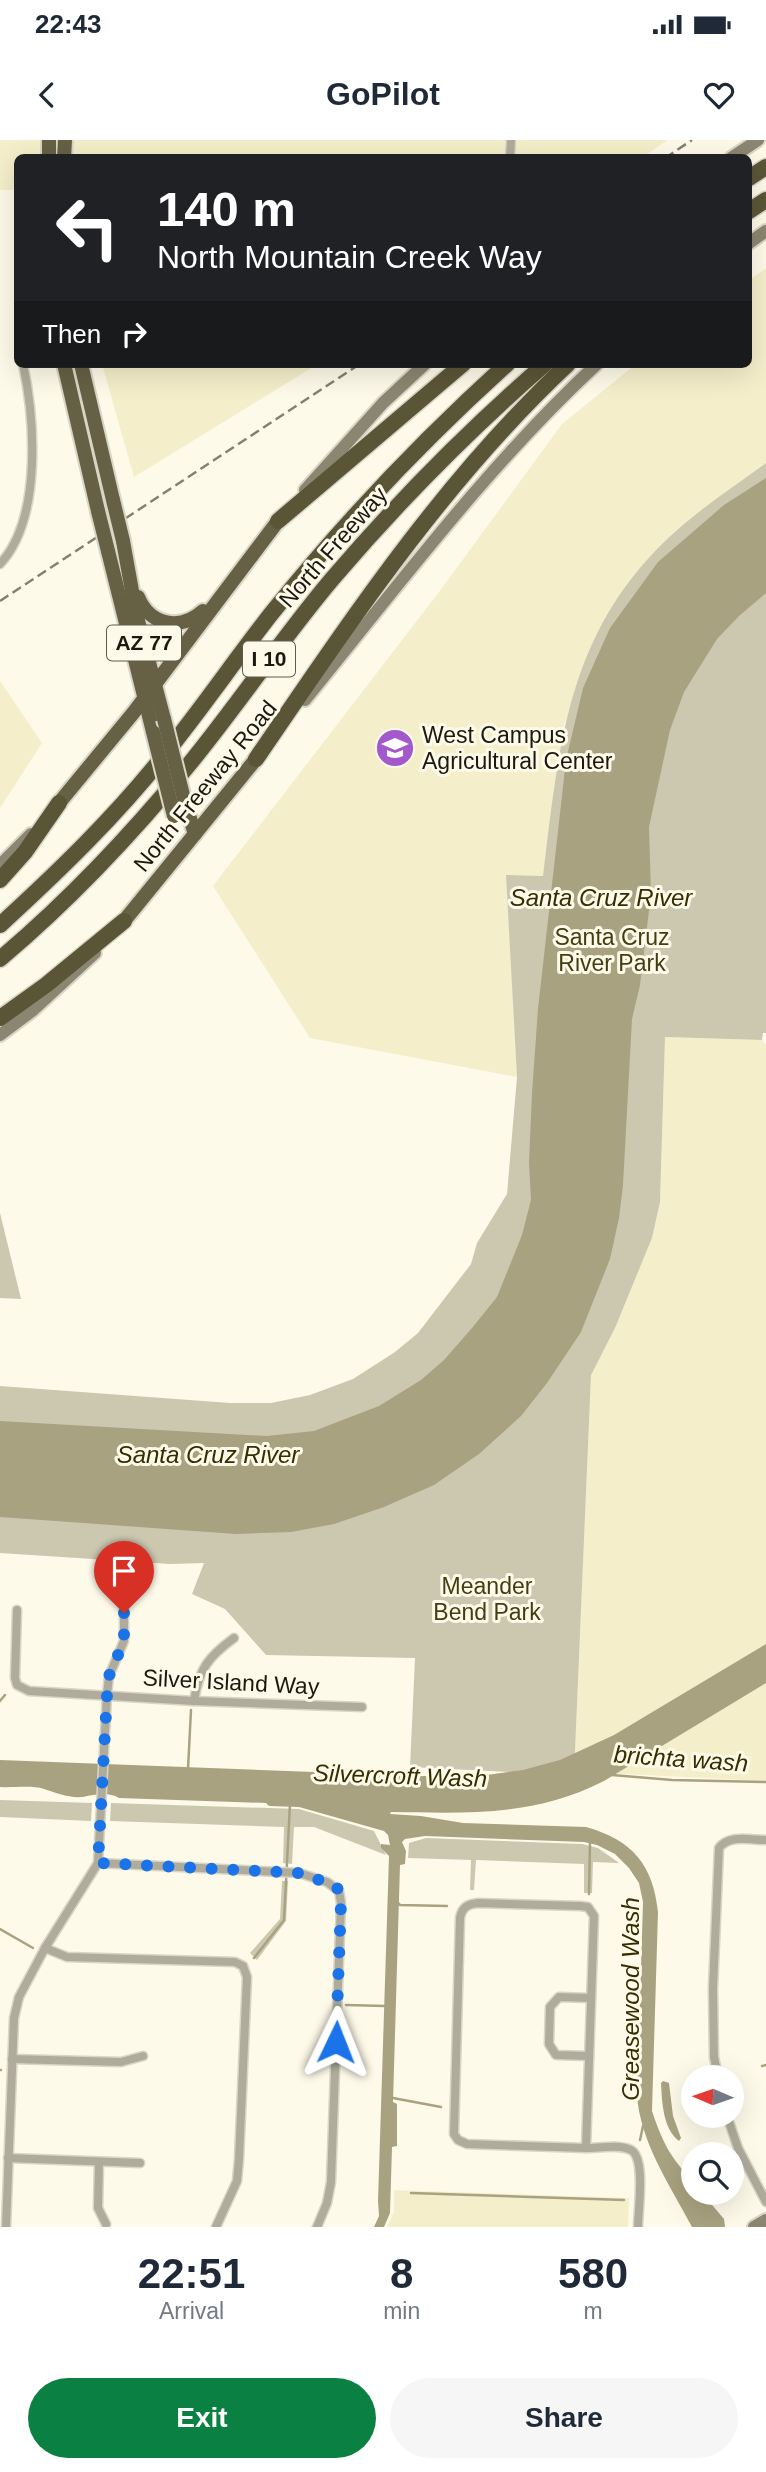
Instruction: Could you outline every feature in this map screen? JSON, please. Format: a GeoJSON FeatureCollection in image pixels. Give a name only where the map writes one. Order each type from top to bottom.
{"type":"FeatureCollection","features":[{"type":"Feature","properties":{"kind":"highway","name":"AZ 77"},"geometry":{"type":"LineString","coordinates":[[65,368],[174,816],[195,834]]}},
{"type":"Feature","properties":{"kind":"highway","name":"AZ 77"},"geometry":{"type":"LineString","coordinates":[[82,368],[123,541],[136,613],[195,834]]}},
{"type":"Feature","properties":{"kind":"highway"},"geometry":{"type":"LineString","coordinates":[[0,880],[25,852],[59,803],[156,683],[278,521],[458,368]]}},
{"type":"Feature","properties":{"kind":"highway","name":"North Freeway"},"geometry":{"type":"LineString","coordinates":[[0,925],[86,843],[149,772],[271,615],[369,499],[503,368]]}},
{"type":"Feature","properties":{"kind":"highway","name":"North Freeway"},"geometry":{"type":"LineString","coordinates":[[0,959],[52,914],[150,811],[192,761],[333,578],[388,517],[464,438],[541,368]]}},
{"type":"Feature","properties":{"kind":"highway"},"geometry":{"type":"LineString","coordinates":[[256,759],[361,606],[446,493],[500,431],[564,368]]}},
{"type":"Feature","properties":{"kind":"highway"},"geometry":{"type":"LineString","coordinates":[[128,566],[143,608],[155,619],[171,624],[184,623],[197,617],[234,579]]}},
{"type":"Feature","properties":{"kind":"highway","name":"North Freeway Road"},"geometry":{"type":"LineString","coordinates":[[124,921],[256,759]]}},
{"type":"Feature","properties":{"kind":"highway"},"geometry":{"type":"LineString","coordinates":[[0,1018],[46,985],[124,921]]}},
{"type":"Feature","properties":{"kind":"main road"},"geometry":{"type":"LineString","coordinates":[[738,154],[758,140]]}},
{"type":"Feature","properties":{"kind":"main road"},"geometry":{"type":"LineString","coordinates":[[278,521],[367,420],[421,368]]}},
{"type":"Feature","properties":{"kind":"main road","name":"North Freeway Road"},"geometry":{"type":"LineString","coordinates":[[256,759],[482,486],[535,426],[593,368]]}},
{"type":"Feature","properties":{"kind":"main road"},"geometry":{"type":"LineString","coordinates":[[0,865],[59,803]]}},
{"type":"Feature","properties":{"kind":"main road","name":"North Freeway Road"},"geometry":{"type":"LineString","coordinates":[[0,1035],[75,973],[124,921]]}},
{"type":"Feature","properties":{"kind":"main road"},"geometry":{"type":"LineString","coordinates":[[754,2227],[766,2220]]}},
{"type":"Feature","properties":{"kind":"street"},"geometry":{"type":"LineString","coordinates":[[0,564],[24,524],[28,502],[31,412],[24,368]]}},
{"type":"Feature","properties":{"kind":"street","name":"Silver Island Way"},"geometry":{"type":"LineString","coordinates":[[17,1610],[17,1686],[29,1691],[362,1707]]}},
{"type":"Feature","properties":{"kind":"street"},"geometry":{"type":"LineString","coordinates":[[6,2227],[14,2018],[19,1997],[45,1948],[98,1863],[107,1695],[109,1676],[124,1641],[124,1613]]}},
{"type":"Feature","properties":{"kind":"street"},"geometry":{"type":"LineString","coordinates":[[194,1701],[197,1683],[209,1659],[234,1638]]}},
{"type":"Feature","properties":{"kind":"street"},"geometry":{"type":"LineString","coordinates":[[716,2065],[713,1988],[721,1843],[733,1839],[766,1840]]}},
{"type":"Feature","properties":{"kind":"street"},"geometry":{"type":"LineString","coordinates":[[98,1863],[299,1873],[327,1882],[341,1890],[331,2182],[327,2203],[317,2227]]}},
{"type":"Feature","properties":{"kind":"street"},"geometry":{"type":"LineString","coordinates":[[586,2148],[593,1910],[580,1906],[478,1903],[462,1905],[454,2141],[467,2144],[586,2148],[629,2149],[636,2153],[640,2164],[638,2227]]}},
{"type":"Feature","properties":{"kind":"street"},"geometry":{"type":"LineString","coordinates":[[45,1948],[66,1956],[246,1964],[237,2181],[216,2227]]}},
{"type":"Feature","properties":{"kind":"street"},"geometry":{"type":"LineString","coordinates":[[589,2056],[556,2055],[550,2044],[550,2007],[559,1997],[591,1998]]}},
{"type":"Feature","properties":{"kind":"street"},"geometry":{"type":"LineString","coordinates":[[12,2059],[121,2062],[143,2056]]}},
{"type":"Feature","properties":{"kind":"street"},"geometry":{"type":"LineString","coordinates":[[731,2128],[738,2148],[766,2203]]}},
{"type":"Feature","properties":{"kind":"street"},"geometry":{"type":"LineString","coordinates":[[8,2158],[140,2163]]}},
{"type":"Feature","properties":{"kind":"street"},"geometry":{"type":"LineString","coordinates":[[99,2162],[98,2208],[106,2224]]}},
{"type":"Feature","properties":{"kind":"shaded area"},"geometry":{"type":"Polygon","coordinates":[[[0,140],[668,140],[647,154],[14,154],[14,190],[0,190],[0,140]]]}},
{"type":"Feature","properties":{"kind":"shaded area"},"geometry":{"type":"Polygon","coordinates":[[[766,268],[766,463],[684,524],[564,724],[543,876],[507,875],[517,1077],[310,1038],[213,886],[442,588],[562,424],[631,368],[752,368],[752,278],[766,268]]]}},
{"type":"Feature","properties":{"kind":"shaded area"},"geometry":{"type":"Polygon","coordinates":[[[103,368],[311,368],[134,477],[103,368]]]}},
{"type":"Feature","properties":{"kind":"shaded area"},"geometry":{"type":"Polygon","coordinates":[[[0,681],[42,743],[0,808],[0,681]]]}},
{"type":"Feature","properties":{"kind":"shaded area"},"geometry":{"type":"Polygon","coordinates":[[[665,1037],[762,1040],[766,1045],[766,1781],[624,1774],[574,1775],[591,1374],[615,1328],[652,1238],[660,1202],[665,1037]]]}},
{"type":"Feature","properties":{"kind":"shaded area"},"geometry":{"type":"Polygon","coordinates":[[[394,2190],[629,2198],[628,2227],[387,2227],[394,2212],[394,2190]]]}},
{"type":"Feature","properties":{"kind":"green space","name":"Santa Cruz River Park"},"geometry":{"type":"Polygon","coordinates":[[[766,463],[766,1033],[763,1033],[762,1040],[665,1037],[660,1202],[652,1238],[615,1328],[591,1375],[574,1775],[410,1767],[415,1658],[266,1655],[225,1609],[192,1594],[204,1563],[170,1564],[0,1553],[0,1386],[230,1403],[271,1403],[310,1395],[353,1379],[395,1352],[418,1333],[471,1264],[477,1243],[507,1194],[517,1077],[506,875],[543,876],[565,729],[577,684],[593,642],[616,601],[646,562],[684,524],[766,463]]]}},
{"type":"Feature","properties":{"kind":"green space"},"geometry":{"type":"Polygon","coordinates":[[[0,1213],[21,1299],[0,1298],[0,1213]]]}},
{"type":"Feature","properties":{"kind":"green space"},"geometry":{"type":"Polygon","coordinates":[[[0,1800],[92,1803],[91,1821],[0,1817],[0,1800]]]}},
{"type":"Feature","properties":{"kind":"green space"},"geometry":{"type":"Polygon","coordinates":[[[111,1803],[299,1809],[374,1831],[386,1855],[314,1827],[294,1827],[292,1864],[283,1863],[284,1827],[110,1821],[111,1803]]]}},
{"type":"Feature","properties":{"kind":"green space"},"geometry":{"type":"Polygon","coordinates":[[[426,1838],[582,1844],[598,1848],[619,1863],[593,1862],[592,1893],[584,1893],[584,1864],[476,1860],[474,1890],[470,1890],[471,1860],[408,1858],[409,1843],[426,1838]]]}},
{"type":"Feature","properties":{"kind":"green space"},"geometry":{"type":"Polygon","coordinates":[[[282,1881],[288,1881],[286,1921],[257,1960],[250,1953],[280,1919],[282,1881]]]}},
{"type":"Feature","properties":{"kind":"water","name":"Santa Cruz River"},"geometry":{"type":"Polygon","coordinates":[[[766,478],[766,593],[717,639],[684,692],[670,730],[649,827],[651,894],[640,985],[632,1019],[619,1218],[610,1259],[581,1332],[547,1383],[521,1416],[479,1454],[434,1485],[384,1507],[334,1524],[291,1532],[236,1534],[0,1517],[0,1421],[267,1436],[314,1431],[379,1406],[421,1380],[444,1360],[497,1297],[522,1235],[531,1200],[529,1163],[538,1009],[566,760],[583,688],[610,628],[658,562],[724,505],[766,478]]]}},
{"type":"Feature","properties":{"kind":"water","name":"Silvercroft Wash"},"geometry":{"type":"Polygon","coordinates":[[[766,1644],[766,1683],[604,1781],[578,1793],[526,1807],[500,1810],[390,1814],[463,1823],[586,1827],[616,1839],[637,1856],[651,1880],[658,1912],[652,2111],[668,2149],[681,2168],[681,2205],[712,2205],[724,2219],[725,2227],[692,2227],[658,2164],[644,2131],[637,2096],[643,1902],[639,1883],[615,1854],[584,1842],[425,1836],[405,1839],[402,1842],[406,1851],[405,1864],[400,1865],[393,2102],[397,2104],[397,2146],[392,2147],[390,2213],[384,2227],[374,2227],[379,2216],[389,1856],[381,1848],[381,1844],[390,1845],[388,1835],[384,1831],[299,1807],[269,1806],[266,1803],[119,1798],[103,1794],[76,1797],[39,1788],[0,1787],[0,1760],[479,1776],[523,1770],[560,1760],[614,1735],[766,1644]]]}},
{"type":"Feature","properties":{"kind":"water"},"geometry":{"type":"Polygon","coordinates":[[[663,2081],[669,2083],[673,2116],[681,2138],[679,2141],[670,2130],[664,2115],[663,2081]]]}},
{"type":"Feature","properties":{"kind":"waterway"},"geometry":{"type":"LineString","coordinates":[[0,1701],[5,1695]]}},
{"type":"Feature","properties":{"kind":"waterway"},"geometry":{"type":"LineString","coordinates":[[188,1769],[191,1710]]}},
{"type":"Feature","properties":{"kind":"waterway","name":"brichta wash"},"geometry":{"type":"LineString","coordinates":[[612,1775],[672,1780],[766,1782]]}},
{"type":"Feature","properties":{"kind":"waterway"},"geometry":{"type":"LineString","coordinates":[[254,1958],[284,1920],[290,1804]]}},
{"type":"Feature","properties":{"kind":"waterway"},"geometry":{"type":"LineString","coordinates":[[589,1894],[590,1842]]}},
{"type":"Feature","properties":{"kind":"waterway"},"geometry":{"type":"LineString","coordinates":[[398,1903],[447,1906]]}},
{"type":"Feature","properties":{"kind":"waterway"},"geometry":{"type":"LineString","coordinates":[[0,1929],[33,1948]]}},
{"type":"Feature","properties":{"kind":"waterway"},"geometry":{"type":"LineString","coordinates":[[346,2005],[385,2006]]}},
{"type":"Feature","properties":{"kind":"waterway"},"geometry":{"type":"LineString","coordinates":[[762,2066],[766,2065]]}},
{"type":"Feature","properties":{"kind":"waterway"},"geometry":{"type":"LineString","coordinates":[[393,2098],[441,2107]]}},
{"type":"Feature","properties":{"kind":"waterway"},"geometry":{"type":"LineString","coordinates":[[640,2140],[643,2126]]}},
{"type":"Feature","properties":{"kind":"waterway"},"geometry":{"type":"LineString","coordinates":[[411,2193],[624,2200]]}},
{"type":"Feature","properties":{"kind":"railway"},"geometry":{"type":"LineString","coordinates":[[671,154],[692,140]]}},
{"type":"Feature","properties":{"kind":"railway"},"geometry":{"type":"LineString","coordinates":[[0,601],[354,368]]}},
{"type":"Feature","properties":{"kind":"place","name":"West Campus Agricultural Center"},"geometry":{"type":"Point","coordinates":[395,748]}},
{"type":"Feature","properties":{"kind":"route"},"geometry":{"type":"LineString","coordinates":[[124,1613],[124,1641],[109,1676],[107,1695],[98,1863],[299,1873],[336,1886],[340,1891],[341,1903],[336,2042]]}},
{"type":"Feature","properties":{"kind":"park label","name":"Meander Bend Park"},"geometry":{"type":"Point","coordinates":[487,1599]}},
{"type":"Feature","properties":{"kind":"water label","name":"Greasewood Wash"},"geometry":{"type":"Point","coordinates":[631,1999]}}]}
